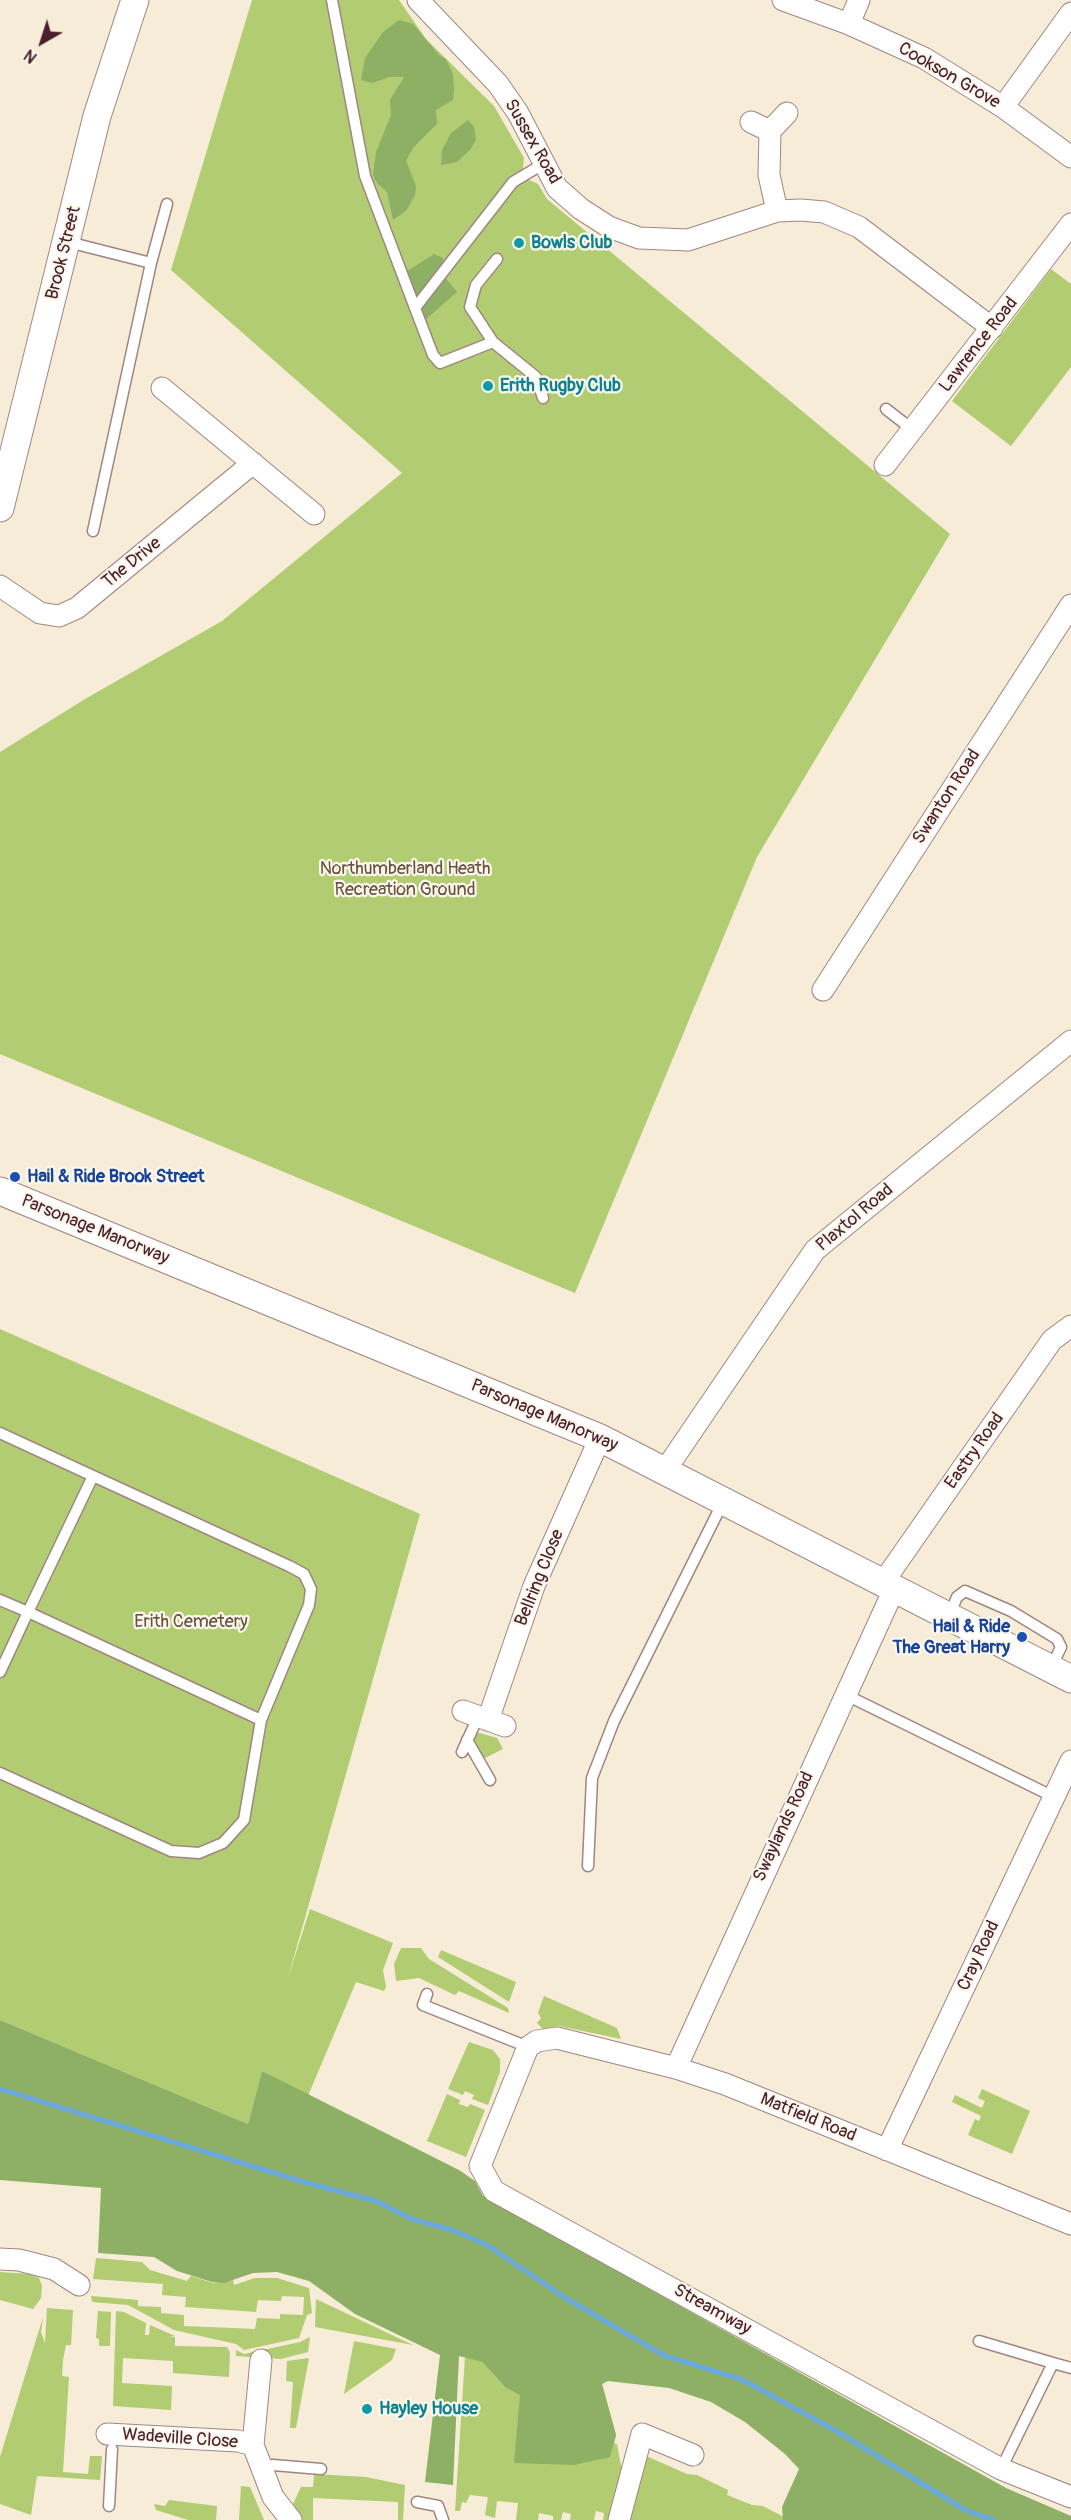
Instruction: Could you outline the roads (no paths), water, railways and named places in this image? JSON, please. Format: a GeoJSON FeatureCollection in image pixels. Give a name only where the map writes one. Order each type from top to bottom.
{"type":"FeatureCollection","features":[{"type":"Feature","properties":{"kind":"street","name":"Brook Street"},"geometry":{"type":"LineString","coordinates":[[0,508],[68,242],[97,116],[135,0]]}},
{"type":"Feature","properties":{"kind":"street","name":"Sussex Road"},"geometry":{"type":"LineString","coordinates":[[418,0],[498,84],[518,113],[557,188],[580,209],[609,227],[639,238],[688,240],[777,212],[801,210],[824,212],[859,226],[992,328]]}},
{"type":"Feature","properties":{"kind":"street","name":"Cookson Grove"},"geometry":{"type":"LineString","coordinates":[[783,0],[849,24],[924,58],[1003,107],[1071,157]]}},
{"type":"Feature","properties":{"kind":"street"},"geometry":{"type":"LineString","coordinates":[[849,24],[859,0]]}},
{"type":"Feature","properties":{"kind":"street"},"geometry":{"type":"LineString","coordinates":[[1003,107],[1071,13]]}},
{"type":"Feature","properties":{"kind":"street"},"geometry":{"type":"LineString","coordinates":[[777,212],[760,127],[787,113]]}},
{"type":"Feature","properties":{"kind":"street","name":"Lawrence Road"},"geometry":{"type":"LineString","coordinates":[[885,465],[1071,224]]}},
{"type":"Feature","properties":{"kind":"street"},"geometry":{"type":"LineString","coordinates":[[162,388],[314,513]]}},
{"type":"Feature","properties":{"kind":"street","name":"The Drive"},"geometry":{"type":"LineString","coordinates":[[0,586],[40,613],[59,616],[77,608],[253,463]]}},
{"type":"Feature","properties":{"kind":"street","name":"Swanton Road"},"geometry":{"type":"LineString","coordinates":[[823,990],[1068,614]]}},
{"type":"Feature","properties":{"kind":"street","name":"Plaxtol Road"},"geometry":{"type":"LineString","coordinates":[[666,1469],[815,1250],[1071,1041]]}},
{"type":"Feature","properties":{"kind":"street","name":"Parsonage Manorway"},"geometry":{"type":"LineString","coordinates":[[0,1191],[600,1438],[666,1469],[723,1502],[889,1584],[948,1616],[1061,1665]]}},
{"type":"Feature","properties":{"kind":"street","name":"Eastry Road"},"geometry":{"type":"LineString","coordinates":[[889,1584],[1052,1340],[1071,1326]]}},
{"type":"Feature","properties":{"kind":"street","name":"Bellring Close"},"geometry":{"type":"LineString","coordinates":[[483,1719],[534,1586],[600,1438]]}},
{"type":"Feature","properties":{"kind":"street","name":"Swaylands Road"},"geometry":{"type":"LineString","coordinates":[[676,2068],[844,1694],[889,1584]]}},
{"type":"Feature","properties":{"kind":"street","name":"Cray Road"},"geometry":{"type":"LineString","coordinates":[[887,2150],[1071,1761]]}},
{"type":"Feature","properties":{"kind":"street","name":"Matfield Road"},"geometry":{"type":"LineString","coordinates":[[532,2044],[557,2038],[676,2068],[725,2084],[1071,2224]]}},
{"type":"Feature","properties":{"kind":"street","name":"Streamway"},"geometry":{"type":"LineString","coordinates":[[532,2044],[480,2166],[494,2192],[1001,2469],[1071,2497]]}},
{"type":"Feature","properties":{"kind":"street"},"geometry":{"type":"LineString","coordinates":[[0,2259],[19,2260],[54,2270],[79,2285]]}},
{"type":"Feature","properties":{"kind":"street","name":"Wadeville Close"},"geometry":{"type":"LineString","coordinates":[[261,2360],[253,2445],[273,2497],[291,2520]]}},
{"type":"Feature","properties":{"kind":"street"},"geometry":{"type":"LineString","coordinates":[[619,2520],[642,2434],[693,2455]]}},
{"type":"Feature","properties":{"kind":"street","name":"Wadeville Close"},"geometry":{"type":"LineString","coordinates":[[110,2441],[238,2441],[253,2445]]}},
{"type":"Feature","properties":{"kind":"lane"},"geometry":{"type":"LineString","coordinates":[[332,0],[365,176],[433,355],[440,363],[494,342]]}},
{"type":"Feature","properties":{"kind":"lane"},"geometry":{"type":"LineString","coordinates":[[415,308],[513,182],[543,164]]}},
{"type":"Feature","properties":{"kind":"lane"},"geometry":{"type":"LineString","coordinates":[[93,531],[151,262],[167,204]]}},
{"type":"Feature","properties":{"kind":"lane"},"geometry":{"type":"LineString","coordinates":[[68,242],[151,262]]}},
{"type":"Feature","properties":{"kind":"lane"},"geometry":{"type":"LineString","coordinates":[[497,259],[476,285],[470,307],[494,342],[536,377],[543,398]]}},
{"type":"Feature","properties":{"kind":"lane"},"geometry":{"type":"LineString","coordinates":[[886,409],[913,430]]}},
{"type":"Feature","properties":{"kind":"lane"},"geometry":{"type":"LineString","coordinates":[[0,1433],[304,1574],[311,1588],[309,1605],[261,1720],[244,1820],[223,1842],[199,1853],[171,1851],[0,1773]]}},
{"type":"Feature","properties":{"kind":"lane"},"geometry":{"type":"LineString","coordinates":[[0,1672],[93,1476]]}},
{"type":"Feature","properties":{"kind":"lane"},"geometry":{"type":"LineString","coordinates":[[588,1866],[592,1778],[614,1720],[723,1502]]}},
{"type":"Feature","properties":{"kind":"lane"},"geometry":{"type":"LineString","coordinates":[[0,1600],[261,1720]]}},
{"type":"Feature","properties":{"kind":"lane"},"geometry":{"type":"LineString","coordinates":[[1061,1665],[1071,1640]]}},
{"type":"Feature","properties":{"kind":"lane"},"geometry":{"type":"LineString","coordinates":[[844,1694],[1054,1797]]}},
{"type":"Feature","properties":{"kind":"lane"},"geometry":{"type":"LineString","coordinates":[[462,1752],[467,1740],[483,1719]]}},
{"type":"Feature","properties":{"kind":"lane"},"geometry":{"type":"LineString","coordinates":[[467,1740],[490,1780]]}},
{"type":"Feature","properties":{"kind":"lane"},"geometry":{"type":"LineString","coordinates":[[427,1994],[423,2005],[532,2044]]}},
{"type":"Feature","properties":{"kind":"lane"},"geometry":{"type":"LineString","coordinates":[[978,2341],[1071,2368]]}},
{"type":"Feature","properties":{"kind":"lane"},"geometry":{"type":"LineString","coordinates":[[1001,2469],[1053,2363]]}},
{"type":"Feature","properties":{"kind":"lane","name":"Wadeville Close"},"geometry":{"type":"LineString","coordinates":[[109,2506],[110,2441]]}},
{"type":"Feature","properties":{"kind":"lane"},"geometry":{"type":"LineString","coordinates":[[261,2467],[273,2465],[321,2469]]}},
{"type":"Feature","properties":{"kind":"lane"},"geometry":{"type":"LineString","coordinates":[[417,2502],[438,2506],[443,2520]]}},
{"type":"Feature","properties":{"kind":"waterway"},"geometry":{"type":"LineString","coordinates":[[0,2089],[307,2183],[376,2201],[412,2219],[452,2230],[487,2245],[564,2297],[663,2355],[743,2380],[838,2432],[965,2510],[994,2520]]}},
{"type":"Feature","properties":{"kind":"place","name":"Bowls Club"},"geometry":{"type":"Point","coordinates":[519,243]}},
{"type":"Feature","properties":{"kind":"place","name":"Erith Rugby Club"},"geometry":{"type":"Point","coordinates":[488,386]}},
{"type":"Feature","properties":{"kind":"place","name":"Hail & Ride Brook Street"},"geometry":{"type":"Point","coordinates":[15,1177]}},
{"type":"Feature","properties":{"kind":"place","name":"Hail & Ride The Great Harry"},"geometry":{"type":"Point","coordinates":[1022,1637]}},
{"type":"Feature","properties":{"kind":"place","name":"Hayley House"},"geometry":{"type":"Point","coordinates":[367,2409]}},
{"type":"Feature","properties":{"kind":"park label","name":"Northumberland Heath Recreation Ground"},"geometry":{"type":"Point","coordinates":[405,879]}},
{"type":"Feature","properties":{"kind":"park label","name":"Erith Cemetery"},"geometry":{"type":"Point","coordinates":[191,1622]}}]}
